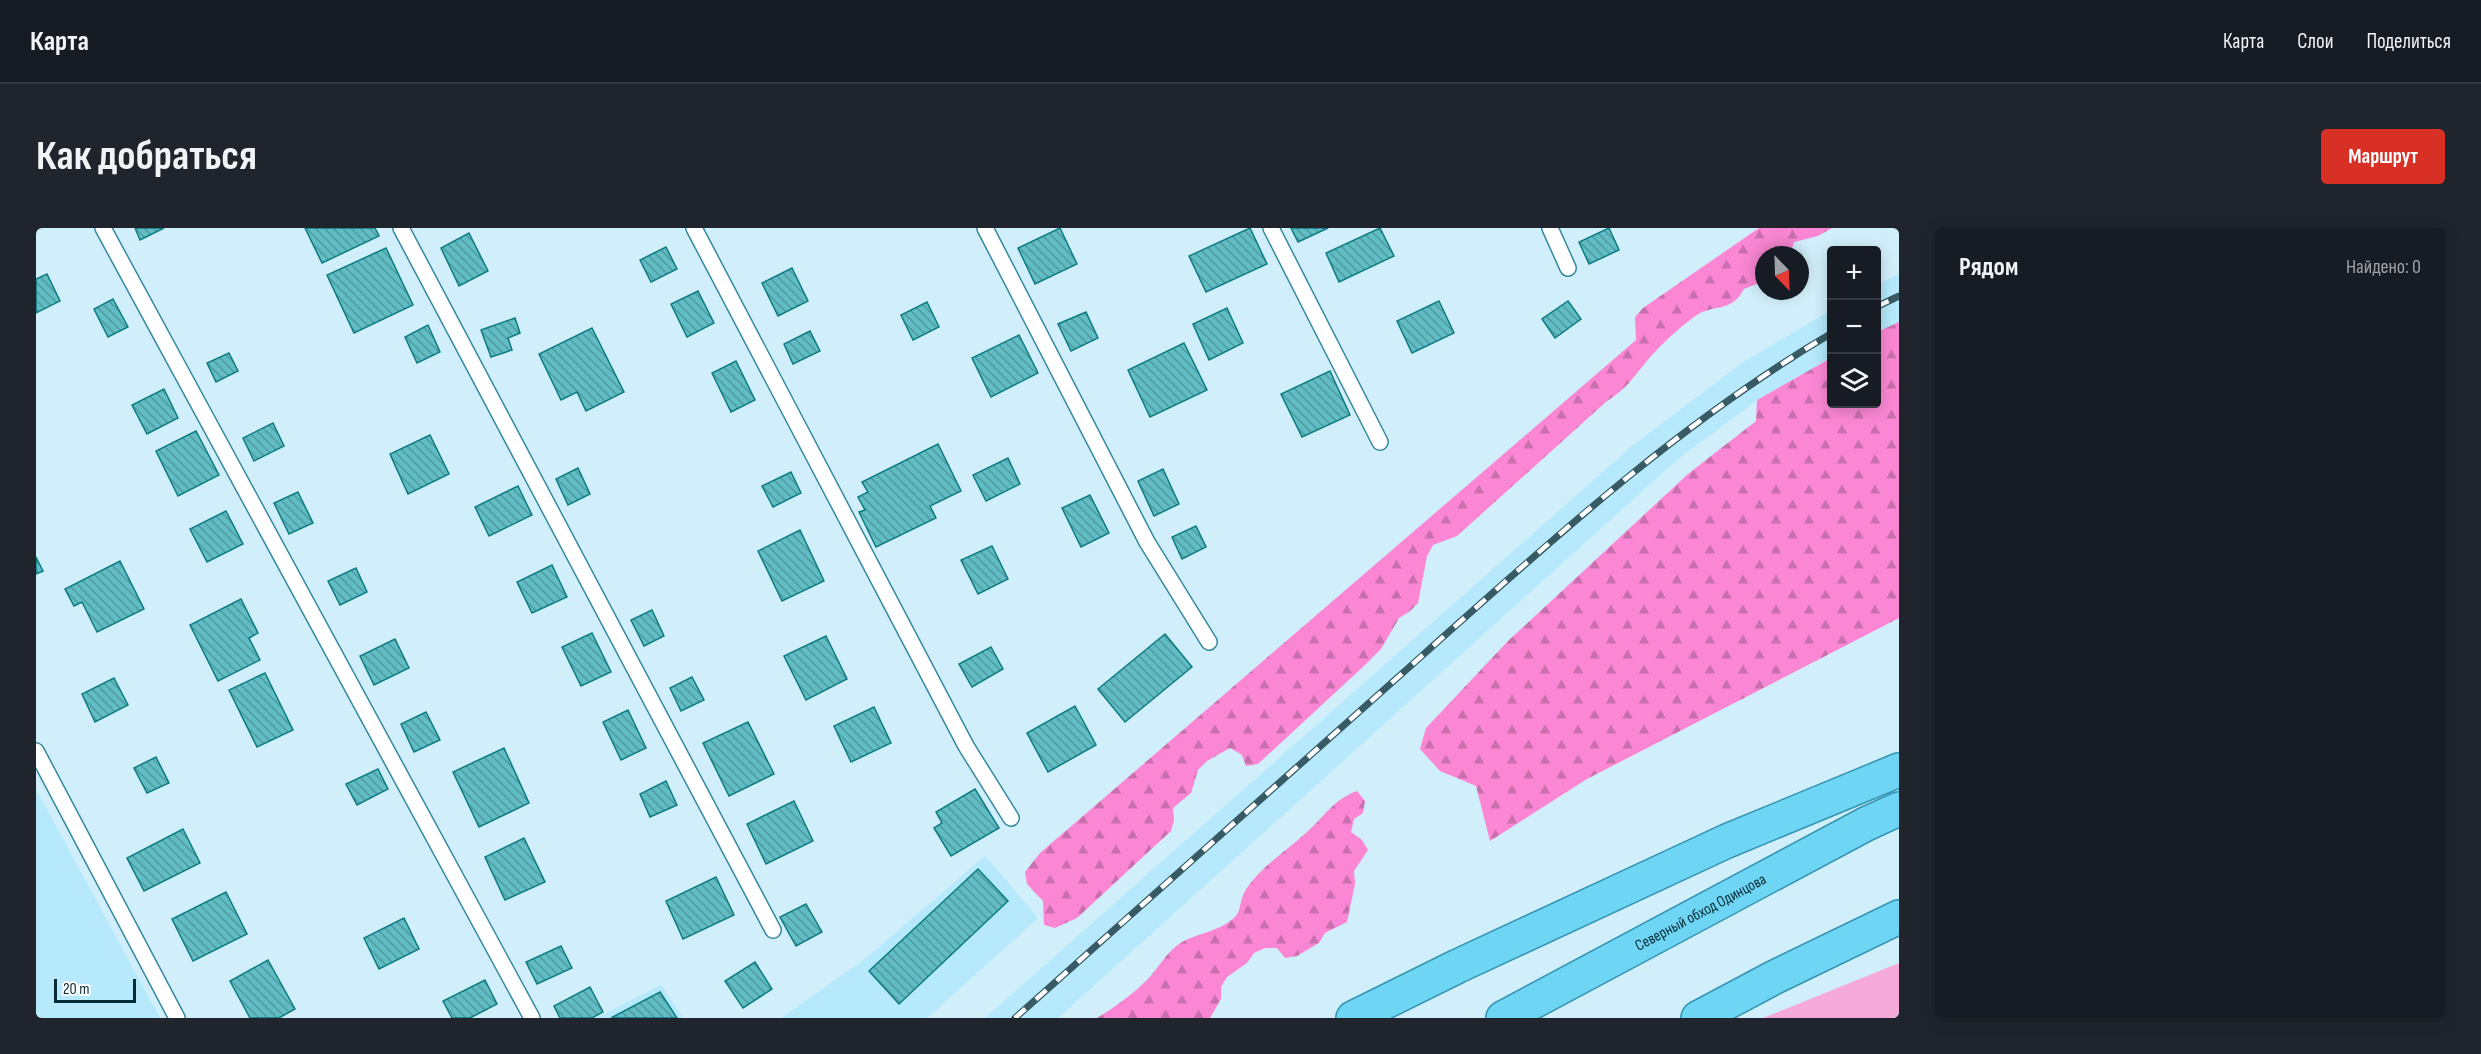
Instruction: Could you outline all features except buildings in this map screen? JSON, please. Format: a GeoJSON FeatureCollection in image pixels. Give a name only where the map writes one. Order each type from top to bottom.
{"type":"FeatureCollection","features":[{"type":"Feature","properties":{"kind":"highway"},"geometry":{"type":"LineString","coordinates":[[1353,1018],[1458,966],[1727,841],[1899,770]]}},
{"type":"Feature","properties":{"kind":"highway","name":"Северный обход Одинцова"},"geometry":{"type":"LineString","coordinates":[[1503,1018],[1866,824],[1899,809]]}},
{"type":"Feature","properties":{"kind":"highway"},"geometry":{"type":"LineString","coordinates":[[1698,1018],[1775,977],[1899,918]]}},
{"type":"Feature","properties":{"kind":"lane"},"geometry":{"type":"LineString","coordinates":[[103,228],[532,1018]]}},
{"type":"Feature","properties":{"kind":"lane"},"geometry":{"type":"LineString","coordinates":[[401,228],[773,930]]}},
{"type":"Feature","properties":{"kind":"lane"},"geometry":{"type":"LineString","coordinates":[[694,228],[966,746],[1011,818]]}},
{"type":"Feature","properties":{"kind":"lane"},"geometry":{"type":"LineString","coordinates":[[985,228],[1147,542],[1209,642]]}},
{"type":"Feature","properties":{"kind":"lane"},"geometry":{"type":"LineString","coordinates":[[1271,228],[1380,442]]}},
{"type":"Feature","properties":{"kind":"lane"},"geometry":{"type":"LineString","coordinates":[[1550,228],[1569,268]]}},
{"type":"Feature","properties":{"kind":"lane"},"geometry":{"type":"LineString","coordinates":[[36,751],[177,1018]]}},
{"type":"Feature","properties":{"kind":"shaded area"},"geometry":{"type":"Polygon","coordinates":[[[1899,274],[1899,322],[1881,330],[1881,300],[1881,283],[1899,274]]]}},
{"type":"Feature","properties":{"kind":"shaded area"},"geometry":{"type":"Polygon","coordinates":[[[1827,312],[1827,360],[1757,400],[1678,459],[1058,1018],[985,1018],[1631,447],[1742,363],[1827,312]]]}},
{"type":"Feature","properties":{"kind":"shaded area"},"geometry":{"type":"Polygon","coordinates":[[[36,789],[160,1018],[36,1018],[36,789]]]}},
{"type":"Feature","properties":{"kind":"shaded area"},"geometry":{"type":"Polygon","coordinates":[[[985,856],[1038,918],[927,1018],[781,1018],[865,959],[985,856]]]}},
{"type":"Feature","properties":{"kind":"shaded area"},"geometry":{"type":"Polygon","coordinates":[[[1899,963],[1899,1018],[1763,1018],[1899,963]]]}},
{"type":"Feature","properties":{"kind":"shaded area"},"geometry":{"type":"Polygon","coordinates":[[[661,985],[683,1018],[596,1018],[661,985]]]}},
{"type":"Feature","properties":{"kind":"green space"},"geometry":{"type":"Polygon","coordinates":[[[1759,228],[1832,228],[1818,236],[1794,242],[1793,246],[1755,246],[1755,285],[1744,289],[1733,302],[1701,313],[1688,322],[1657,350],[1624,388],[1457,536],[1433,545],[1427,556],[1418,603],[1399,618],[1381,649],[1364,666],[1258,764],[1246,766],[1242,755],[1230,748],[1207,761],[1198,770],[1191,793],[1173,808],[1174,820],[1171,831],[1077,918],[1055,928],[1044,925],[1043,901],[1027,884],[1025,872],[1040,853],[1636,340],[1635,317],[1643,308],[1759,228]]]}},
{"type":"Feature","properties":{"kind":"green space"},"geometry":{"type":"Polygon","coordinates":[[[1899,322],[1899,618],[1587,779],[1490,841],[1476,786],[1440,771],[1420,749],[1426,728],[1508,641],[1688,474],[1756,421],[1757,400],[1827,360],[1827,408],[1881,408],[1881,330],[1899,322]]]}},
{"type":"Feature","properties":{"kind":"green space"},"geometry":{"type":"Polygon","coordinates":[[[1357,791],[1365,801],[1363,813],[1354,819],[1351,832],[1362,840],[1368,850],[1354,871],[1355,884],[1347,922],[1325,933],[1319,943],[1297,956],[1285,958],[1277,948],[1265,948],[1254,953],[1247,963],[1227,977],[1221,987],[1221,999],[1210,1018],[1097,1018],[1142,985],[1177,945],[1231,921],[1238,914],[1242,897],[1251,882],[1336,803],[1357,791]]]}},
{"type":"Feature","properties":{"kind":"railway"},"geometry":{"type":"LineString","coordinates":[[1881,305],[1899,296]]}},
{"type":"Feature","properties":{"kind":"railway"},"geometry":{"type":"LineString","coordinates":[[1015,1018],[1472,611],[1620,483],[1723,404],[1827,336]]}}]}
